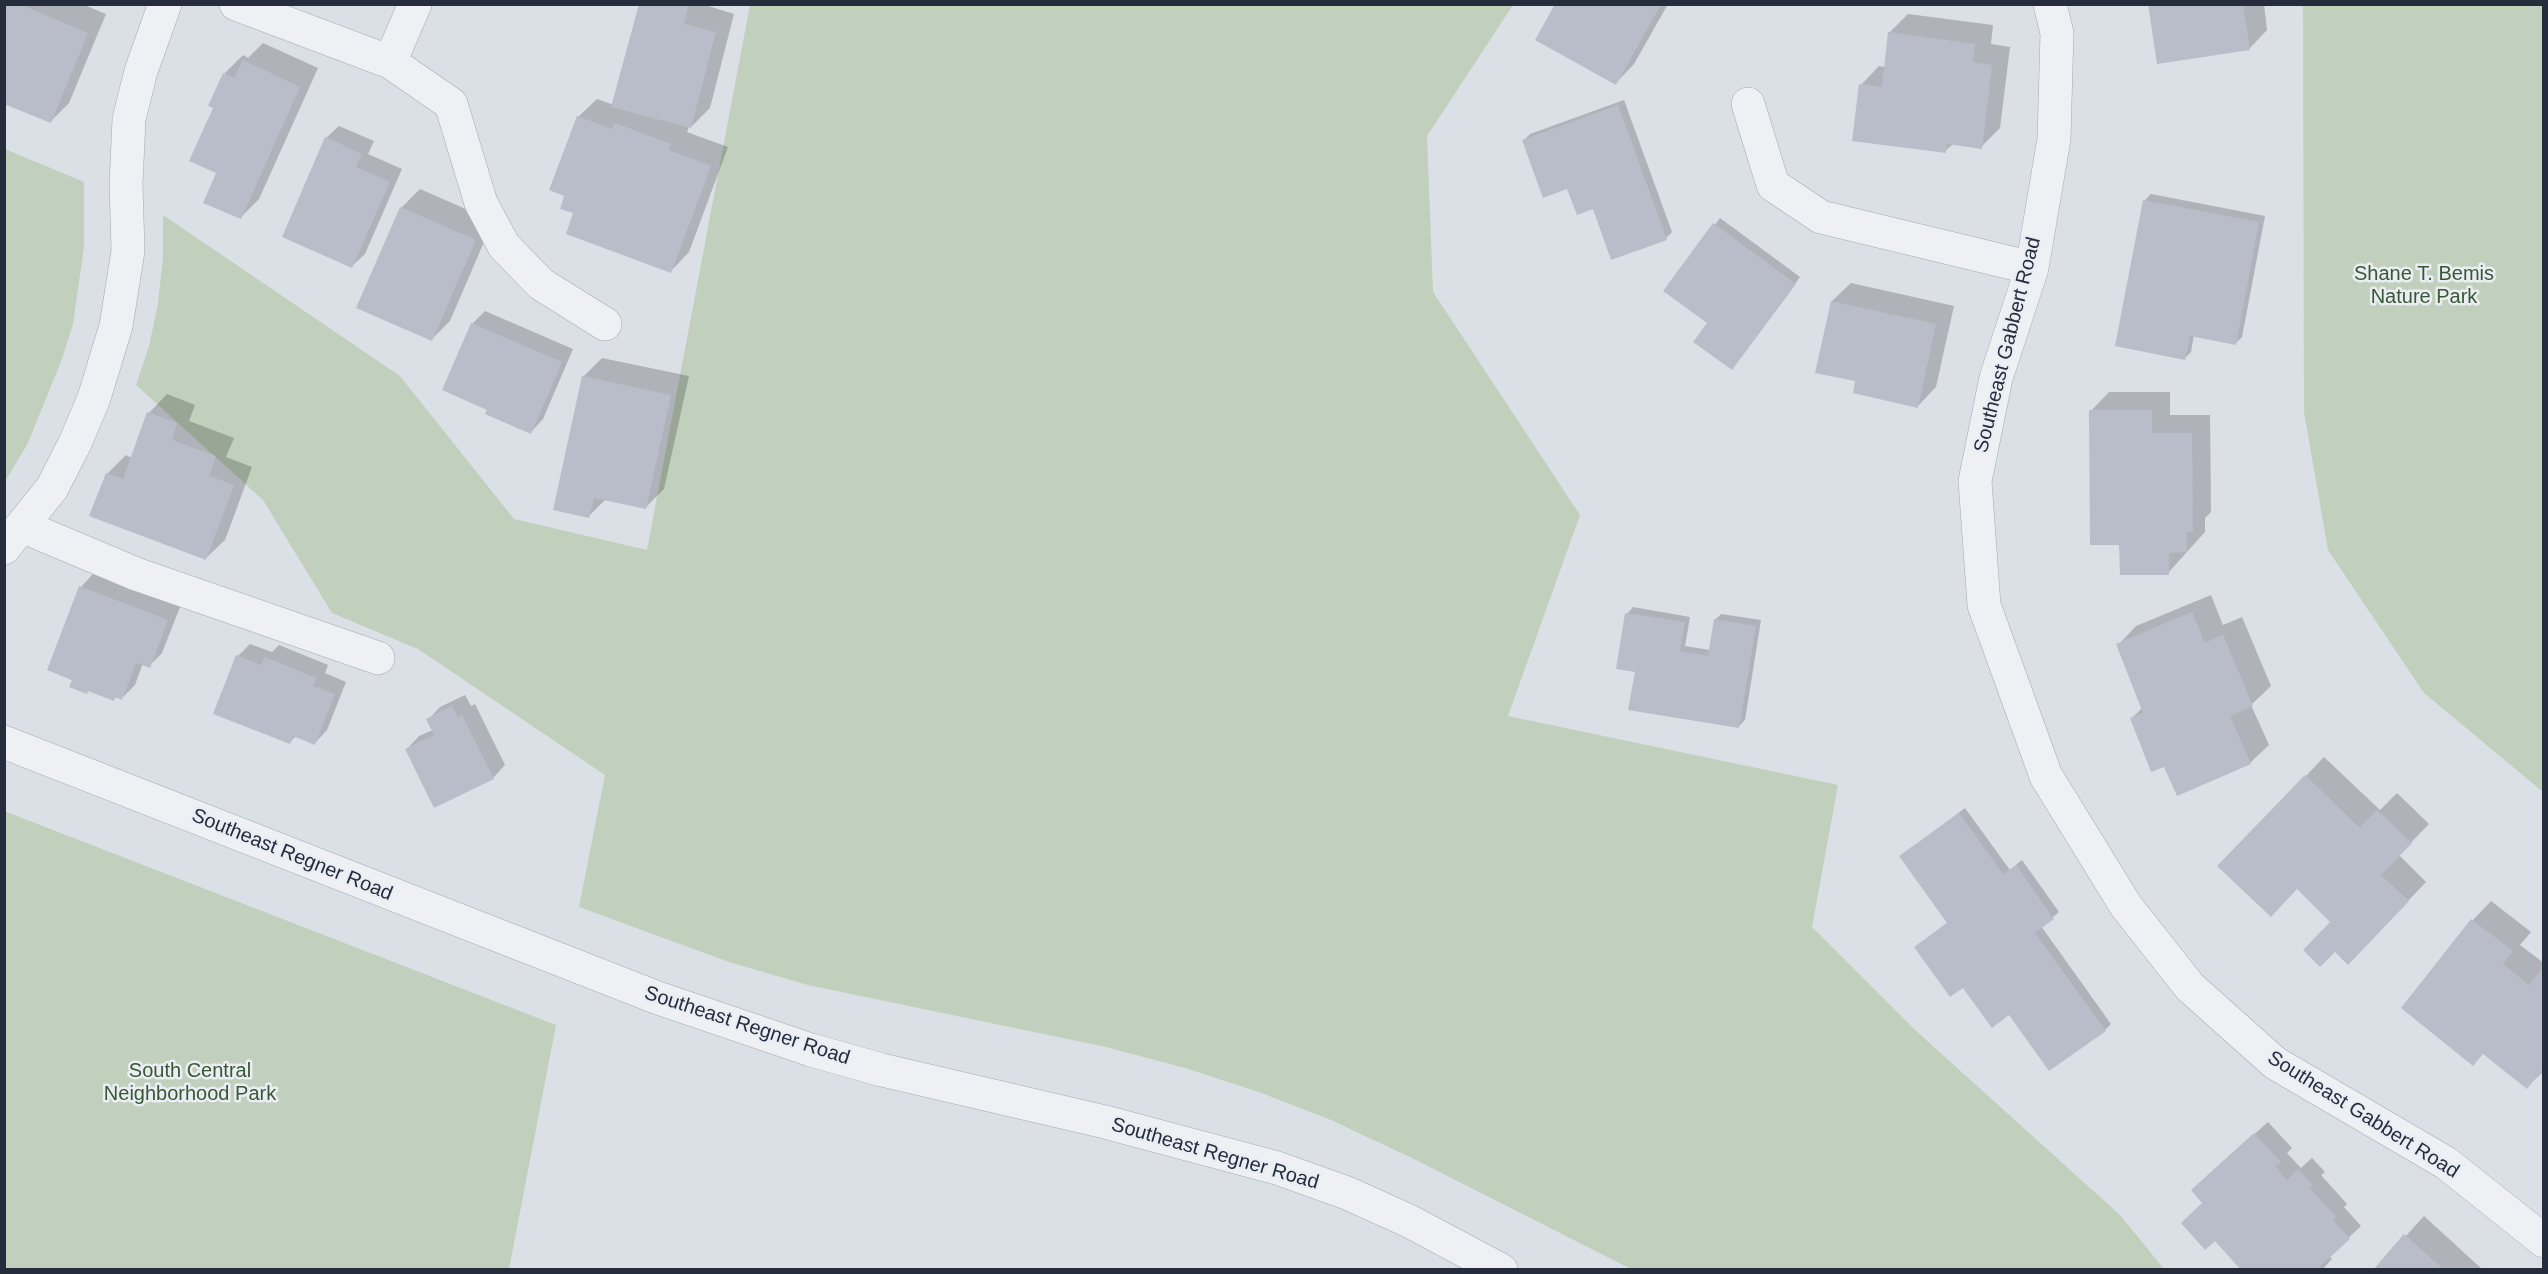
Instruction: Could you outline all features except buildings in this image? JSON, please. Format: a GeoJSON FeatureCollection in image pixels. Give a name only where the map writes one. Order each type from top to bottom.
{"type":"FeatureCollection","features":[{"type":"Feature","properties":{"kind":"street"},"geometry":{"type":"LineString","coordinates":[[165,4],[141,71],[129,119],[126,184],[129,251],[116,326],[94,398],[75,443],[52,488],[13,537],[136,574],[378,658]]}},
{"type":"Feature","properties":{"kind":"street"},"geometry":{"type":"LineString","coordinates":[[236,4],[390,62],[451,104],[481,203],[504,246],[541,284],[605,324]]}},
{"type":"Feature","properties":{"kind":"street"},"geometry":{"type":"LineString","coordinates":[[390,62],[415,4]]}},
{"type":"Feature","properties":{"kind":"street","name":"Southeast Gabbert Road"},"geometry":{"type":"LineString","coordinates":[[2050,4],[2056,33],[2054,139],[2032,268],[1996,378],[1975,481],[1984,605],[2046,776],[2126,906],[2190,987],[2275,1063],[2446,1163],[2544,1241]]}},
{"type":"Feature","properties":{"kind":"street"},"geometry":{"type":"LineString","coordinates":[[1748,104],[1773,185],[1821,217],[2032,268]]}},
{"type":"Feature","properties":{"kind":"street","name":"Southeast Regner Road"},"geometry":{"type":"LineString","coordinates":[[4,742],[658,998],[812,1050],[882,1070],[1105,1122],[1277,1168],[1357,1198],[1409,1221],[1501,1269]]}},
{"type":"Feature","properties":{"kind":"green space"},"geometry":{"type":"Polygon","coordinates":[[[750,5],[1513,5],[1427,136],[1433,292],[1580,515],[1508,716],[1838,785],[1812,927],[1914,1029],[2120,1215],[2164,1269],[1631,1269],[1412,1158],[1331,1120],[1259,1092],[1185,1068],[1106,1047],[808,985],[729,962],[579,907],[605,775],[418,649],[332,613],[263,500],[136,385],[149,346],[158,304],[163,257],[163,215],[400,376],[514,519],[647,550],[750,5]]]}},
{"type":"Feature","properties":{"kind":"green space","name":"Shane T. Bemis Nature Park"},"geometry":{"type":"Polygon","coordinates":[[[2303,5],[2543,5],[2543,792],[2424,693],[2328,550],[2304,412],[2303,5]]]}},
{"type":"Feature","properties":{"kind":"green space"},"geometry":{"type":"Polygon","coordinates":[[[5,149],[84,182],[84,247],[73,324],[62,359],[28,443],[6,480],[5,149]]]}},
{"type":"Feature","properties":{"kind":"green space","name":"South Central Neighborhood Park"},"geometry":{"type":"Polygon","coordinates":[[[4,811],[556,1025],[509,1269],[5,1269],[4,811]]]}}]}
